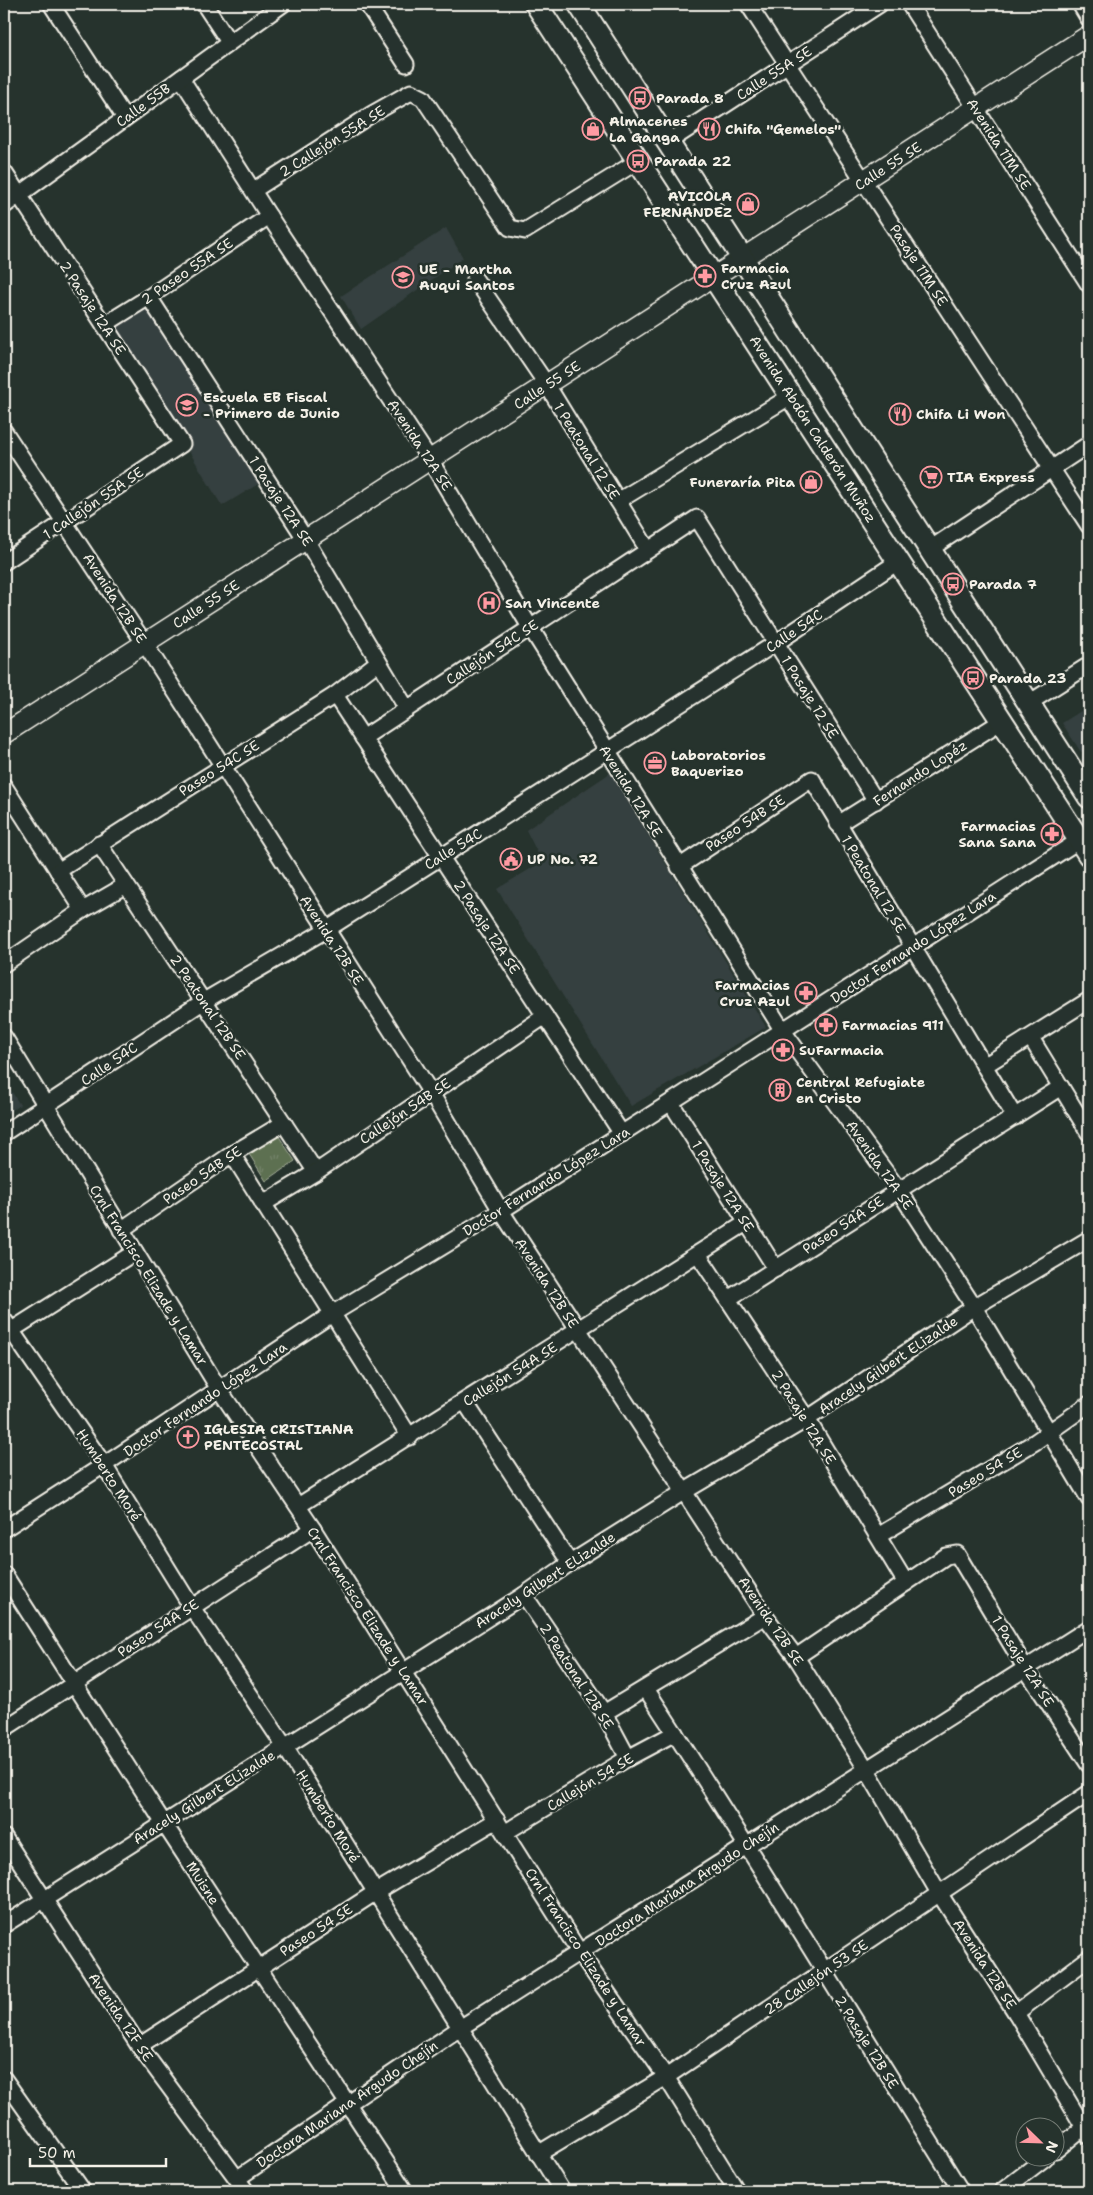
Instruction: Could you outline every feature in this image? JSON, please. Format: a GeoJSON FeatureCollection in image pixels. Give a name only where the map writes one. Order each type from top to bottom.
{"type":"FeatureCollection","features":[{"type":"Feature","properties":{"kind":"main road","name":"Avenida Abdón Calderón Muñoz"},"geometry":{"type":"LineString","coordinates":[[536,4],[1002,720],[1086,843]]}},
{"type":"Feature","properties":{"kind":"main road"},"geometry":{"type":"LineString","coordinates":[[580,4],[1089,797]]}},
{"type":"Feature","properties":{"kind":"street"},"geometry":{"type":"LineString","coordinates":[[51,4],[125,118]]}},
{"type":"Feature","properties":{"kind":"street"},"geometry":{"type":"LineString","coordinates":[[204,4],[230,42]]}},
{"type":"Feature","properties":{"kind":"street","name":"Calle 55B"},"geometry":{"type":"LineString","coordinates":[[4,206],[283,4]]}},
{"type":"Feature","properties":{"kind":"street"},"geometry":{"type":"LineString","coordinates":[[367,4],[406,64]]}},
{"type":"Feature","properties":{"kind":"street","name":"Pasaje 11M SE"},"geometry":{"type":"LineString","coordinates":[[748,4],[1089,526]]}},
{"type":"Feature","properties":{"kind":"street","name":"Calle 55A SE"},"geometry":{"type":"LineString","coordinates":[[668,142],[880,4]]}},
{"type":"Feature","properties":{"kind":"street","name":"Avenida 11M SE"},"geometry":{"type":"LineString","coordinates":[[910,4],[1089,284]]}},
{"type":"Feature","properties":{"kind":"street"},"geometry":{"type":"LineString","coordinates":[[1080,4],[1089,19]]}},
{"type":"Feature","properties":{"kind":"street","name":"Calle 55 SE"},"geometry":{"type":"LineString","coordinates":[[4,734],[977,109],[1089,35]]}},
{"type":"Feature","properties":{"kind":"street","name":"Avenida 12A SE"},"geometry":{"type":"LineString","coordinates":[[181,78],[269,216],[430,460],[530,627],[678,867],[783,1031],[898,1189],[974,1307],[1089,1499]]}},
{"type":"Feature","properties":{"kind":"street","name":"2 Callejón 55A SE"},"geometry":{"type":"LineString","coordinates":[[254,190],[372,114],[411,92],[423,98],[510,228],[525,231],[638,161]]}},
{"type":"Feature","properties":{"kind":"street","name":"2 Pasaje 12A SE"},"geometry":{"type":"LineString","coordinates":[[4,172],[182,444]]}},
{"type":"Feature","properties":{"kind":"street","name":"2 Paseo 55A SE"},"geometry":{"type":"LineString","coordinates":[[104,325],[269,216]]}},
{"type":"Feature","properties":{"kind":"street","name":"1 Peatonal 12 SE"},"geometry":{"type":"LineString","coordinates":[[475,279],[547,386],[648,550]]}},
{"type":"Feature","properties":{"kind":"street","name":"1 Pasaje 12A SE"},"geometry":{"type":"LineString","coordinates":[[149,297],[306,540],[406,709]]}},
{"type":"Feature","properties":{"kind":"street"},"geometry":{"type":"LineString","coordinates":[[618,501],[791,396]]}},
{"type":"Feature","properties":{"kind":"street","name":"Avenida 12B SE"},"geometry":{"type":"LineString","coordinates":[[4,431],[144,644],[431,1093],[501,1211],[578,1331],[685,1491],[765,1616],[796,1657],[867,1770],[939,1893],[1087,2129]]}},
{"type":"Feature","properties":{"kind":"street","name":"1 Callejón 55A SE"},"geometry":{"type":"LineString","coordinates":[[4,562],[182,444]]}},
{"type":"Feature","properties":{"kind":"street"},"geometry":{"type":"LineString","coordinates":[[930,549],[1089,444]]}},
{"type":"Feature","properties":{"kind":"street","name":"Callejón 54C SE"},"geometry":{"type":"LineString","coordinates":[[363,738],[697,518]]}},
{"type":"Feature","properties":{"kind":"street","name":"1 Pasaje 12 SE"},"geometry":{"type":"LineString","coordinates":[[697,518],[876,801]]}},
{"type":"Feature","properties":{"kind":"street","name":"Calle 54C"},"geometry":{"type":"LineString","coordinates":[[4,1133],[204,1001],[326,930],[776,643],[899,561]]}},
{"type":"Feature","properties":{"kind":"street","name":"Paseo 54C SE"},"geometry":{"type":"LineString","coordinates":[[58,871],[335,695],[378,662]]}},
{"type":"Feature","properties":{"kind":"street"},"geometry":{"type":"LineString","coordinates":[[1029,703],[1089,665]]}},
{"type":"Feature","properties":{"kind":"street","name":"2 Pasaje 12A SE"},"geometry":{"type":"LineString","coordinates":[[335,695],[622,1134]]}},
{"type":"Feature","properties":{"kind":"street","name":"Fernando Lopéz"},"geometry":{"type":"LineString","coordinates":[[838,824],[1002,720]]}},
{"type":"Feature","properties":{"kind":"street","name":"1 Peatonal 12 SE"},"geometry":{"type":"LineString","coordinates":[[812,779],[1015,1117]]}},
{"type":"Feature","properties":{"kind":"street","name":"Paseo 54B SE"},"geometry":{"type":"LineString","coordinates":[[678,867],[812,779]]}},
{"type":"Feature","properties":{"kind":"street"},"geometry":{"type":"LineString","coordinates":[[4,786],[83,910]]}},
{"type":"Feature","properties":{"kind":"street","name":"Doctor Fernando López Lara"},"geometry":{"type":"LineString","coordinates":[[4,1529],[104,1466],[332,1314],[501,1211],[912,948],[1086,843]]}},
{"type":"Feature","properties":{"kind":"street","name":"2 Peatonal 12B SE"},"geometry":{"type":"LineString","coordinates":[[99,844],[316,1172]]}},
{"type":"Feature","properties":{"kind":"street"},"geometry":{"type":"LineString","coordinates":[[4,964],[83,910],[126,886]]}},
{"type":"Feature","properties":{"kind":"street"},"geometry":{"type":"LineString","coordinates":[[984,1066],[1089,1000]]}},
{"type":"Feature","properties":{"kind":"street","name":"Callejón 54B SE"},"geometry":{"type":"LineString","coordinates":[[263,1204],[316,1172],[545,1016]]}},
{"type":"Feature","properties":{"kind":"street","name":"Crnl Francisco Elizade y Lamar"},"geometry":{"type":"LineString","coordinates":[[4,1037],[220,1389],[404,1670],[580,1953],[666,2077],[737,2191]]}},
{"type":"Feature","properties":{"kind":"street"},"geometry":{"type":"LineString","coordinates":[[1031,1038],[1089,1133]]}},
{"type":"Feature","properties":{"kind":"street","name":"Paseo 54A SE"},"geometry":{"type":"LineString","coordinates":[[728,1299],[1061,1087]]}},
{"type":"Feature","properties":{"kind":"street","name":"1 Pasaje 12A SE"},"geometry":{"type":"LineString","coordinates":[[670,1103],[776,1269]]}},
{"type":"Feature","properties":{"kind":"street","name":"Paseo 54B SE"},"geometry":{"type":"LineString","coordinates":[[121,1230],[232,1154],[284,1122]]}},
{"type":"Feature","properties":{"kind":"street"},"geometry":{"type":"LineString","coordinates":[[232,1154],[410,1437]]}},
{"type":"Feature","properties":{"kind":"street","name":"Callejón 54A SE"},"geometry":{"type":"LineString","coordinates":[[298,1506],[578,1331],[746,1223]]}},
{"type":"Feature","properties":{"kind":"street","name":"Aracely Gilbert ELizalde"},"geometry":{"type":"LineString","coordinates":[[4,1925],[163,1822],[524,1595],[570,1562],[807,1419],[974,1307],[1089,1239]]}},
{"type":"Feature","properties":{"kind":"street"},"geometry":{"type":"LineString","coordinates":[[6,1328],[135,1252]]}},
{"type":"Feature","properties":{"kind":"street","name":"2 Pasaje 12A SE"},"geometry":{"type":"LineString","coordinates":[[698,1254],[807,1419],[906,1583]]}},
{"type":"Feature","properties":{"kind":"street","name":"Humberto Moré"},"geometry":{"type":"LineString","coordinates":[[6,1328],[104,1466],[191,1606],[285,1747],[562,2191]]}},
{"type":"Feature","properties":{"kind":"street"},"geometry":{"type":"LineString","coordinates":[[465,1402],[570,1562]]}},
{"type":"Feature","properties":{"kind":"street","name":"Paseo 54 SE"},"geometry":{"type":"LineString","coordinates":[[878,1536],[1049,1433],[1089,1404]]}},
{"type":"Feature","properties":{"kind":"street","name":"Paseo 54A SE"},"geometry":{"type":"LineString","coordinates":[[4,1729],[191,1606],[313,1529]]}},
{"type":"Feature","properties":{"kind":"street","name":"1 Pasaje 12A SE"},"geometry":{"type":"LineString","coordinates":[[906,1583],[946,1556],[960,1555],[1026,1669],[1089,1765]]}},
{"type":"Feature","properties":{"kind":"street","name":"Muisne"},"geometry":{"type":"LineString","coordinates":[[4,1574],[73,1684],[405,2191]]}},
{"type":"Feature","properties":{"kind":"street"},"geometry":{"type":"LineString","coordinates":[[796,1657],[906,1583]]}},
{"type":"Feature","properties":{"kind":"street","name":"2 Peatonal 12B SE"},"geometry":{"type":"LineString","coordinates":[[524,1595],[604,1713],[628,1758]]}},
{"type":"Feature","properties":{"kind":"street"},"geometry":{"type":"LineString","coordinates":[[604,1713],[765,1616]]}},
{"type":"Feature","properties":{"kind":"street","name":"Doctora Mariana Argudo Chejín"},"geometry":{"type":"LineString","coordinates":[[238,2178],[460,2028],[1089,1628]]}},
{"type":"Feature","properties":{"kind":"street","name":"2 Pasaje 12B SE"},"geometry":{"type":"LineString","coordinates":[[646,1689],[748,1846],[823,1973],[961,2191]]}},
{"type":"Feature","properties":{"kind":"street","name":"Callejón 54 SE"},"geometry":{"type":"LineString","coordinates":[[506,1832],[628,1758],[675,1733]]}},
{"type":"Feature","properties":{"kind":"street","name":"28 Callejón 53 SE"},"geometry":{"type":"LineString","coordinates":[[538,2154],[666,2077],[1089,1793]]}},
{"type":"Feature","properties":{"kind":"street","name":"Paseo 54 SE"},"geometry":{"type":"LineString","coordinates":[[139,2046],[376,1892],[497,1820]]}},
{"type":"Feature","properties":{"kind":"street","name":"Avenida 12F SE"},"geometry":{"type":"LineString","coordinates":[[4,1837],[139,2046],[246,2191]]}},
{"type":"Feature","properties":{"kind":"street"},"geometry":{"type":"LineString","coordinates":[[1016,2013],[1089,1958]]}},
{"type":"Feature","properties":{"kind":"street"},"geometry":{"type":"LineString","coordinates":[[4,2079],[83,2191]]}},
{"type":"Feature","properties":{"kind":"street"},"geometry":{"type":"LineString","coordinates":[[1066,2143],[1087,2129]]}},
{"type":"Feature","properties":{"kind":"street"},"geometry":{"type":"LineString","coordinates":[[1002,2191],[1032,2168]]}},
{"type":"Feature","properties":{"kind":"shaded area","name":"UE - Martha Auqui Santos"},"geometry":{"type":"Polygon","coordinates":[[[446,228],[463,258],[361,329],[341,296],[446,228]]]}},
{"type":"Feature","properties":{"kind":"shaded area","name":"Escuela EB Fiscal - Primero de Junio"},"geometry":{"type":"Polygon","coordinates":[[[150,305],[260,483],[222,506],[115,328],[150,305]]]}},
{"type":"Feature","properties":{"kind":"shaded area"},"geometry":{"type":"Polygon","coordinates":[[[1089,706],[1089,748],[1081,752],[1062,723],[1089,706]]]}},
{"type":"Feature","properties":{"kind":"shaded area"},"geometry":{"type":"Polygon","coordinates":[[[610,773],[766,1027],[631,1106],[497,889],[542,862],[526,830],[610,773]]]}},
{"type":"Feature","properties":{"kind":"shaded area"},"geometry":{"type":"Polygon","coordinates":[[[8,1086],[20,1105],[4,1115],[4,1088],[8,1086]]]}},
{"type":"Feature","properties":{"kind":"green space"},"geometry":{"type":"Polygon","coordinates":[[[278,1135],[295,1161],[266,1181],[249,1154],[278,1135]]]}},
{"type":"Feature","properties":{"kind":"place","name":"Parada 8"},"geometry":{"type":"Point","coordinates":[640,98]}},
{"type":"Feature","properties":{"kind":"place","name":"Almacenes La Ganga"},"geometry":{"type":"Point","coordinates":[593,129]}},
{"type":"Feature","properties":{"kind":"place","name":"Chifa \"Gemelos\""},"geometry":{"type":"Point","coordinates":[709,129]}},
{"type":"Feature","properties":{"kind":"place","name":"Parada 22"},"geometry":{"type":"Point","coordinates":[638,161]}},
{"type":"Feature","properties":{"kind":"place","name":"AVICOLA FERNANDEZ"},"geometry":{"type":"Point","coordinates":[748,204]}},
{"type":"Feature","properties":{"kind":"place","name":"Farmacia Cruz Azul"},"geometry":{"type":"Point","coordinates":[705,276]}},
{"type":"Feature","properties":{"kind":"place","name":"UE - Martha Auqui Santos"},"geometry":{"type":"Point","coordinates":[403,277]}},
{"type":"Feature","properties":{"kind":"place","name":"Escuela EB Fiscal - Primero de Junio"},"geometry":{"type":"Point","coordinates":[187,405]}},
{"type":"Feature","properties":{"kind":"place","name":"Chifa Li Won"},"geometry":{"type":"Point","coordinates":[900,414]}},
{"type":"Feature","properties":{"kind":"place","name":"TIA Express"},"geometry":{"type":"Point","coordinates":[931,477]}},
{"type":"Feature","properties":{"kind":"place","name":"Funeraría Pita"},"geometry":{"type":"Point","coordinates":[811,482]}},
{"type":"Feature","properties":{"kind":"place","name":"Parada 7"},"geometry":{"type":"Point","coordinates":[953,584]}},
{"type":"Feature","properties":{"kind":"place","name":"San Vincente"},"geometry":{"type":"Point","coordinates":[489,603]}},
{"type":"Feature","properties":{"kind":"place","name":"Parada 23"},"geometry":{"type":"Point","coordinates":[973,678]}},
{"type":"Feature","properties":{"kind":"place","name":"Laboratorios Baquerizo"},"geometry":{"type":"Point","coordinates":[655,763]}},
{"type":"Feature","properties":{"kind":"place","name":"Farmacias Sana Sana"},"geometry":{"type":"Point","coordinates":[1052,834]}},
{"type":"Feature","properties":{"kind":"place","name":"UP No. 72"},"geometry":{"type":"Point","coordinates":[511,859]}},
{"type":"Feature","properties":{"kind":"place","name":"Farmacias Cruz Azul"},"geometry":{"type":"Point","coordinates":[806,993]}},
{"type":"Feature","properties":{"kind":"place","name":"Farmacias 911"},"geometry":{"type":"Point","coordinates":[826,1025]}},
{"type":"Feature","properties":{"kind":"place","name":"SuFarmacia"},"geometry":{"type":"Point","coordinates":[783,1050]}},
{"type":"Feature","properties":{"kind":"place","name":"Central Refugiate en Cristo"},"geometry":{"type":"Point","coordinates":[780,1090]}},
{"type":"Feature","properties":{"kind":"place","name":"IGLESIA CRISTIANA PENTECOSTAL"},"geometry":{"type":"Point","coordinates":[188,1437]}}]}
